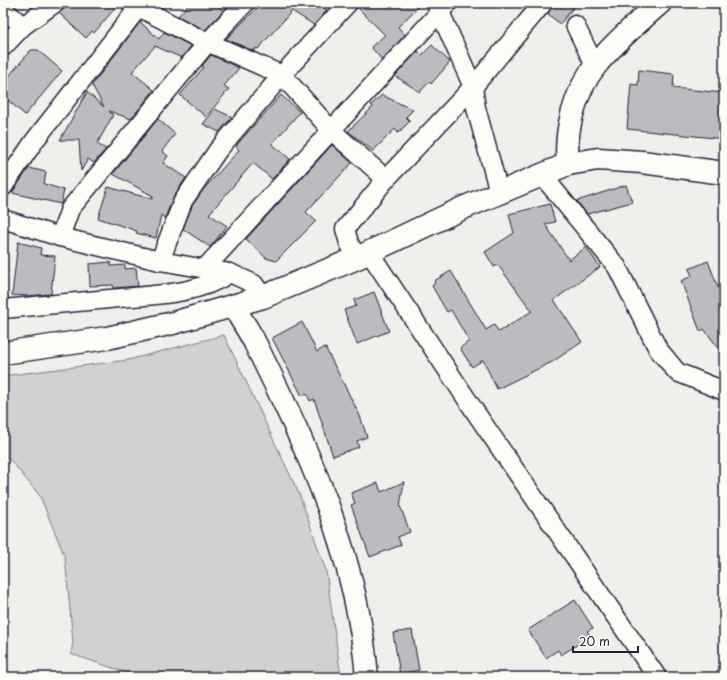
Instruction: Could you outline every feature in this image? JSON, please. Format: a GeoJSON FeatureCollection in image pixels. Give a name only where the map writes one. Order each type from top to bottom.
{"type":"FeatureCollection","features":[{"type":"Feature","properties":{"kind":"street"},"geometry":{"type":"LineString","coordinates":[[3,48],[23,26],[55,3]]}},
{"type":"Feature","properties":{"kind":"street"},"geometry":{"type":"LineString","coordinates":[[60,237],[70,209],[208,42],[245,3]]}},
{"type":"Feature","properties":{"kind":"street"},"geometry":{"type":"LineString","coordinates":[[160,261],[183,201],[218,150],[282,75],[348,3]]}},
{"type":"Feature","properties":{"kind":"street"},"geometry":{"type":"LineString","coordinates":[[543,3],[473,87],[386,179],[345,229],[349,243],[363,255],[478,416],[657,677]]}},
{"type":"Feature","properties":{"kind":"street"},"geometry":{"type":"LineString","coordinates":[[568,164],[566,147],[574,110],[583,87],[595,66],[660,3]]}},
{"type":"Feature","properties":{"kind":"street"},"geometry":{"type":"LineString","coordinates":[[3,187],[39,134],[137,4],[198,38],[282,75],[332,131],[386,179]]}},
{"type":"Feature","properties":{"kind":"street"},"geometry":{"type":"LineString","coordinates":[[205,268],[332,131],[441,6],[473,87],[476,108],[500,192]]}},
{"type":"Feature","properties":{"kind":"street"},"geometry":{"type":"LineString","coordinates":[[3,9],[23,26]]}},
{"type":"Feature","properties":{"kind":"street"},"geometry":{"type":"LineString","coordinates":[[575,25],[595,66]]}},
{"type":"Feature","properties":{"kind":"street"},"geometry":{"type":"LineString","coordinates":[[3,353],[107,338],[234,306],[263,297],[363,255],[500,192],[568,164],[598,160],[642,162],[724,173]]}},
{"type":"Feature","properties":{"kind":"street"},"geometry":{"type":"LineString","coordinates":[[542,175],[617,267],[658,349],[678,372],[724,391]]}},
{"type":"Feature","properties":{"kind":"street"},"geometry":{"type":"LineString","coordinates":[[3,219],[60,237],[160,261],[230,273],[254,284],[263,297]]}},
{"type":"Feature","properties":{"kind":"street"},"geometry":{"type":"LineString","coordinates":[[3,309],[196,288],[220,280],[230,273]]}},
{"type":"Feature","properties":{"kind":"street"},"geometry":{"type":"LineString","coordinates":[[234,306],[254,341],[305,446],[334,519],[353,586],[367,677]]}},
{"type":"Feature","properties":{"kind":"shaded area"},"geometry":{"type":"Polygon","coordinates":[[[224,335],[300,496],[326,571],[341,677],[140,677],[71,654],[73,642],[65,557],[40,496],[12,462],[3,455],[3,376],[128,360],[224,335]]]}},
{"type":"Feature","properties":{"kind":"building"},"geometry":{"type":"Polygon","coordinates":[[[71,3],[119,3],[94,33],[92,31],[86,38],[59,13],[71,3]]]}},
{"type":"Feature","properties":{"kind":"building"},"geometry":{"type":"Polygon","coordinates":[[[190,3],[215,3],[223,11],[205,30],[178,16],[190,3]]]}},
{"type":"Feature","properties":{"kind":"building"},"geometry":{"type":"Polygon","coordinates":[[[262,3],[320,3],[327,10],[314,25],[292,11],[258,49],[256,48],[254,51],[226,39],[262,3]]]}},
{"type":"Feature","properties":{"kind":"building"},"geometry":{"type":"Polygon","coordinates":[[[358,3],[422,3],[398,27],[405,35],[382,60],[371,47],[385,35],[357,7],[358,3]]]}},
{"type":"Feature","properties":{"kind":"building"},"geometry":{"type":"Polygon","coordinates":[[[553,3],[577,3],[560,24],[548,14],[553,3]]]}},
{"type":"Feature","properties":{"kind":"building"},"geometry":{"type":"Polygon","coordinates":[[[140,22],[159,39],[164,32],[191,46],[182,58],[155,46],[132,72],[154,90],[131,119],[109,111],[113,115],[97,144],[106,149],[94,163],[88,159],[81,171],[79,140],[60,140],[87,92],[104,107],[92,85],[140,22]]]}},
{"type":"Feature","properties":{"kind":"building"},"geometry":{"type":"Polygon","coordinates":[[[432,45],[450,62],[431,84],[429,82],[420,92],[395,76],[418,51],[422,55],[432,45]]]}},
{"type":"Feature","properties":{"kind":"building"},"geometry":{"type":"Polygon","coordinates":[[[31,50],[38,50],[62,71],[25,115],[3,96],[3,83],[31,50]]]}},
{"type":"Feature","properties":{"kind":"building"},"geometry":{"type":"Polygon","coordinates":[[[211,55],[239,68],[224,86],[229,89],[206,117],[180,95],[204,67],[202,66],[211,55]]]}},
{"type":"Feature","properties":{"kind":"building"},"geometry":{"type":"Polygon","coordinates":[[[639,70],[674,74],[673,88],[724,93],[724,139],[627,129],[631,84],[638,85],[639,70]]]}},
{"type":"Feature","properties":{"kind":"building"},"geometry":{"type":"Polygon","coordinates":[[[281,95],[300,112],[272,144],[290,159],[272,179],[253,163],[209,214],[227,226],[210,247],[183,229],[192,206],[203,190],[239,150],[236,147],[239,142],[281,95]]]}},
{"type":"Feature","properties":{"kind":"building"},"geometry":{"type":"Polygon","coordinates":[[[382,95],[413,110],[406,117],[410,121],[398,133],[395,129],[373,151],[348,131],[373,107],[371,105],[382,95]]]}},
{"type":"Feature","properties":{"kind":"building"},"geometry":{"type":"Polygon","coordinates":[[[215,109],[232,117],[219,132],[203,124],[215,109]]]}},
{"type":"Feature","properties":{"kind":"building"},"geometry":{"type":"Polygon","coordinates":[[[158,119],[175,134],[162,151],[168,156],[163,163],[186,178],[173,197],[165,218],[161,215],[156,238],[136,233],[137,231],[98,218],[108,187],[152,199],[153,196],[113,174],[158,119]]]}},
{"type":"Feature","properties":{"kind":"building"},"geometry":{"type":"Polygon","coordinates":[[[332,145],[352,163],[306,212],[316,221],[276,261],[266,258],[246,239],[332,145]]]}},
{"type":"Feature","properties":{"kind":"building"},"geometry":{"type":"Polygon","coordinates":[[[29,168],[46,172],[44,184],[64,190],[61,204],[12,193],[29,168]]]}},
{"type":"Feature","properties":{"kind":"building"},"geometry":{"type":"Polygon","coordinates":[[[626,185],[632,202],[587,214],[577,201],[626,185]]]}},
{"type":"Feature","properties":{"kind":"building"},"geometry":{"type":"Polygon","coordinates":[[[550,204],[555,222],[545,224],[569,260],[586,247],[600,267],[554,300],[582,342],[552,362],[497,389],[483,360],[472,367],[460,348],[469,341],[451,310],[447,312],[432,286],[435,283],[434,281],[451,271],[486,330],[494,325],[499,332],[532,311],[498,265],[494,267],[485,252],[514,233],[509,214],[550,204]]]}},
{"type":"Feature","properties":{"kind":"building"},"geometry":{"type":"Polygon","coordinates":[[[18,242],[41,248],[40,255],[55,256],[51,294],[27,296],[12,295],[18,242]]]}},
{"type":"Feature","properties":{"kind":"building"},"geometry":{"type":"Polygon","coordinates":[[[708,261],[724,303],[724,355],[704,329],[700,331],[681,281],[692,276],[689,269],[708,261]]]}},
{"type":"Feature","properties":{"kind":"building"},"geometry":{"type":"Polygon","coordinates":[[[110,262],[111,266],[125,265],[125,269],[136,268],[138,286],[114,288],[113,285],[90,286],[89,264],[110,262]]]}},
{"type":"Feature","properties":{"kind":"building"},"geometry":{"type":"Polygon","coordinates":[[[374,292],[389,331],[357,344],[344,310],[356,306],[354,300],[374,292]]]}},
{"type":"Feature","properties":{"kind":"building"},"geometry":{"type":"Polygon","coordinates":[[[302,322],[317,352],[325,347],[360,416],[367,437],[357,441],[359,447],[333,456],[314,399],[310,401],[307,394],[302,396],[272,338],[302,322]]]}},
{"type":"Feature","properties":{"kind":"building"},"geometry":{"type":"Polygon","coordinates":[[[404,482],[400,506],[410,532],[398,537],[401,545],[370,557],[351,505],[355,503],[351,493],[378,483],[381,492],[404,482]]]}},
{"type":"Feature","properties":{"kind":"building"},"geometry":{"type":"Polygon","coordinates":[[[575,600],[593,628],[587,631],[591,636],[561,655],[558,650],[546,658],[528,630],[575,600]]]}},
{"type":"Feature","properties":{"kind":"building"},"geometry":{"type":"Polygon","coordinates":[[[412,630],[419,670],[400,674],[393,633],[412,630]]]}}]}
